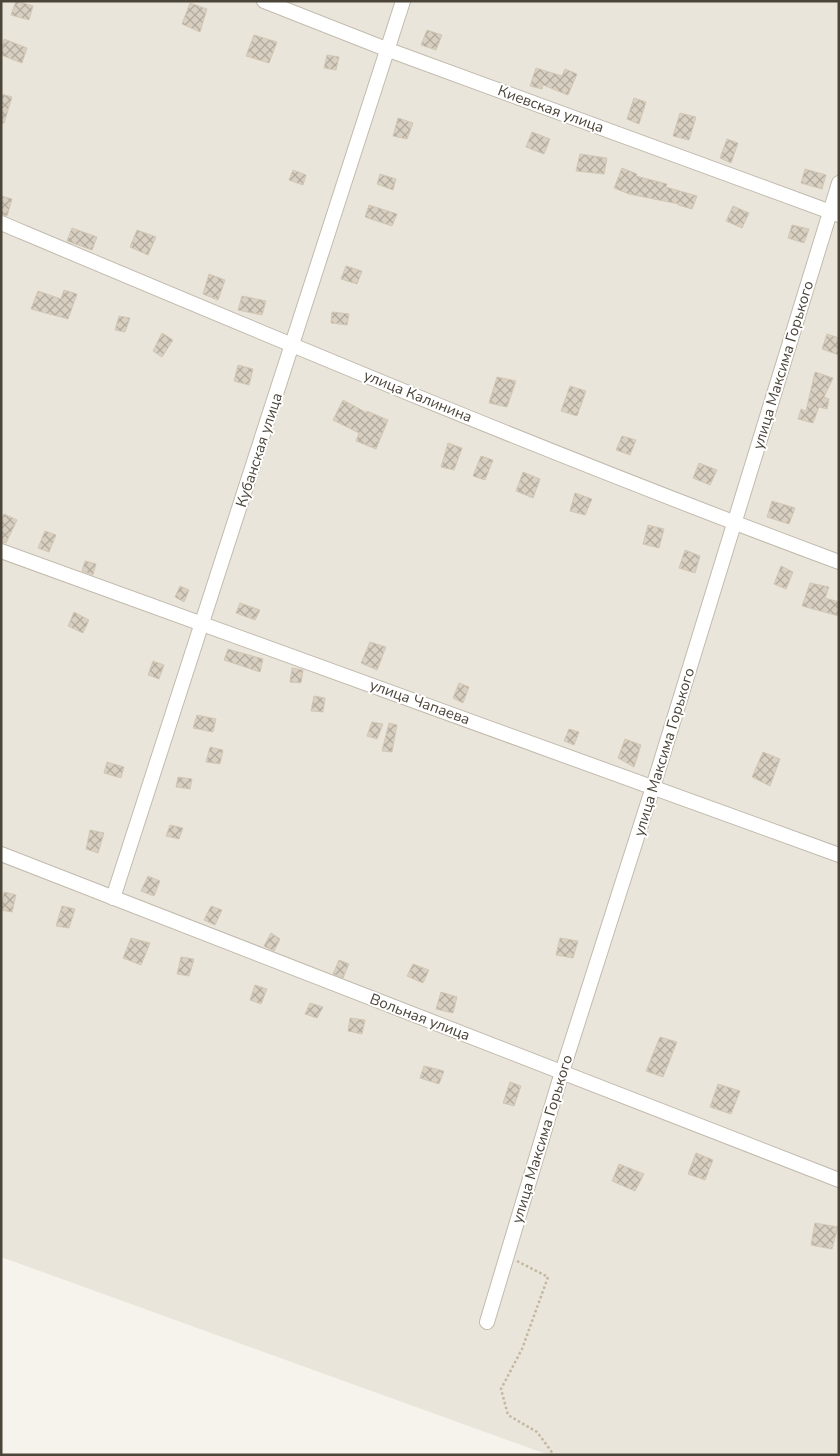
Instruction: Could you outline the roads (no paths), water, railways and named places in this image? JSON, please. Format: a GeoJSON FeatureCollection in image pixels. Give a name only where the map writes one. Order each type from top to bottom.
{"type":"FeatureCollection","features":[{"type":"Feature","properties":{"kind":"street","name":"Киевская улица"},"geometry":{"type":"LineString","coordinates":[[264,1],[386,49],[834,214]]}},
{"type":"Feature","properties":{"kind":"street","name":"Кубанская улица"},"geometry":{"type":"LineString","coordinates":[[114,898],[403,1]]}},
{"type":"Feature","properties":{"kind":"street","name":"улица Максима Горького"},"geometry":{"type":"LineString","coordinates":[[487,1322],[562,1072],[834,214],[839,182]]}},
{"type":"Feature","properties":{"kind":"street","name":"улица Калинина"},"geometry":{"type":"LineString","coordinates":[[1,223],[293,346],[735,523],[839,562]]}},
{"type":"Feature","properties":{"kind":"street","name":"улица Чапаева"},"geometry":{"type":"LineString","coordinates":[[1,550],[839,855]]}},
{"type":"Feature","properties":{"kind":"street","name":"Вольная улица"},"geometry":{"type":"LineString","coordinates":[[1,854],[839,1180]]}}]}
